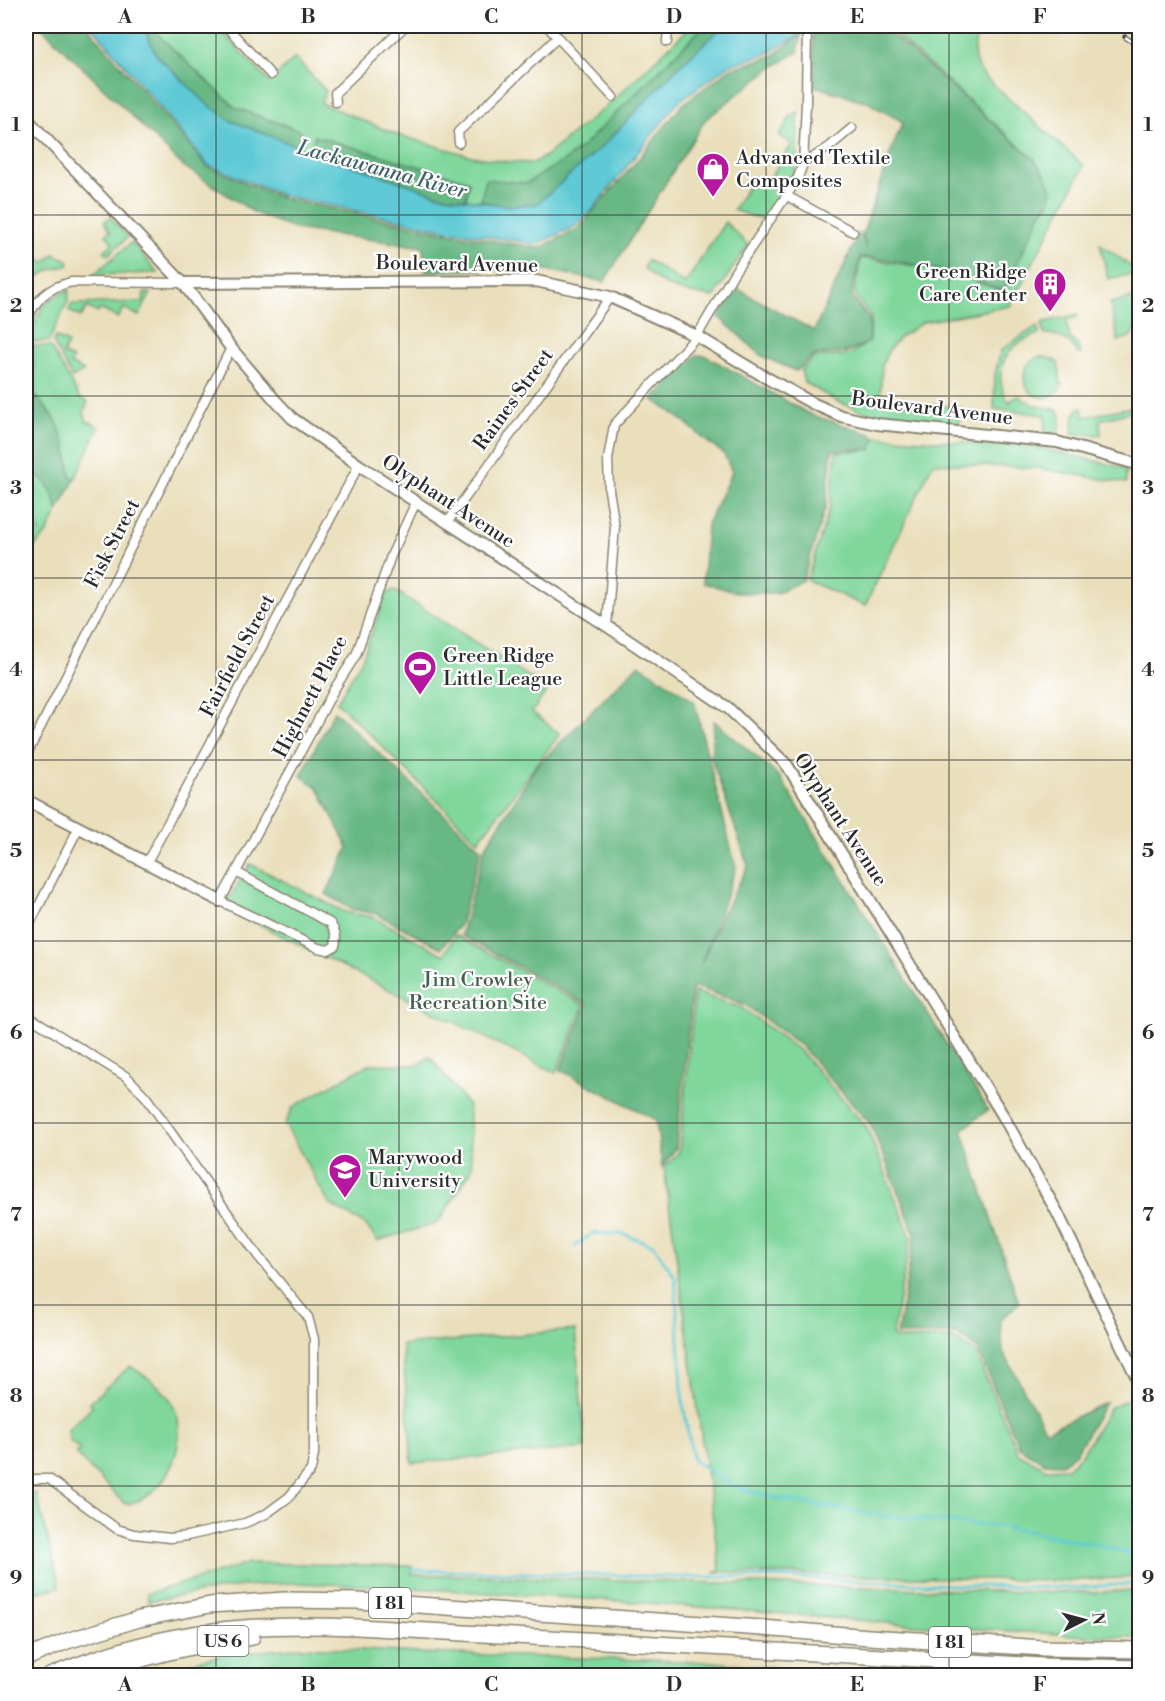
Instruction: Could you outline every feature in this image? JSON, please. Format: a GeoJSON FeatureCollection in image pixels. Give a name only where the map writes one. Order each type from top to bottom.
{"type":"FeatureCollection","features":[{"type":"Feature","properties":{"kind":"highway","name":"I 81"},"geometry":{"type":"LineString","coordinates":[[26,1658],[67,1641],[138,1618],[210,1605],[285,1600],[394,1603],[1043,1648],[1140,1650]]}},
{"type":"Feature","properties":{"kind":"highway","name":"I 81"},"geometry":{"type":"LineString","coordinates":[[50,1676],[145,1644],[191,1634],[262,1627],[357,1627],[1030,1666],[1140,1668]]}},
{"type":"Feature","properties":{"kind":"highway","name":"US 6"},"geometry":{"type":"LineString","coordinates":[[93,1676],[148,1656],[192,1646],[251,1637],[357,1627]]}},
{"type":"Feature","properties":{"kind":"street"},"geometry":{"type":"LineString","coordinates":[[336,102],[335,93],[405,26]]}},
{"type":"Feature","properties":{"kind":"street"},"geometry":{"type":"LineString","coordinates":[[547,26],[613,97]]}},
{"type":"Feature","properties":{"kind":"street"},"geometry":{"type":"LineString","coordinates":[[667,42],[668,26]]}},
{"type":"Feature","properties":{"kind":"street"},"geometry":{"type":"LineString","coordinates":[[607,626],[615,527],[609,490],[609,459],[614,425],[697,336],[734,273],[797,180],[803,164],[807,26]]}},
{"type":"Feature","properties":{"kind":"street"},"geometry":{"type":"LineString","coordinates":[[232,27],[271,75]]}},
{"type":"Feature","properties":{"kind":"street"},"geometry":{"type":"LineString","coordinates":[[459,143],[458,132],[558,37]]}},
{"type":"Feature","properties":{"kind":"street"},"geometry":{"type":"LineString","coordinates":[[26,118],[183,283]]}},
{"type":"Feature","properties":{"kind":"street"},"geometry":{"type":"LineString","coordinates":[[803,164],[852,128]]}},
{"type":"Feature","properties":{"kind":"street"},"geometry":{"type":"LineString","coordinates":[[788,196],[853,232]]}},
{"type":"Feature","properties":{"kind":"street","name":"Boulevard Avenue"},"geometry":{"type":"LineString","coordinates":[[183,283],[536,281],[610,297],[697,336],[765,377],[841,416],[877,424],[1057,442],[1140,465]]}},
{"type":"Feature","properties":{"kind":"street"},"geometry":{"type":"LineString","coordinates":[[26,325],[34,305],[49,290],[58,285],[72,282],[183,283]]}},
{"type":"Feature","properties":{"kind":"street","name":"Olyphant Avenue"},"geometry":{"type":"LineString","coordinates":[[183,283],[231,348],[292,418],[359,465],[607,626],[728,708],[787,765],[1002,1114],[1057,1212],[1140,1384]]}},
{"type":"Feature","properties":{"kind":"street","name":"Raines Street"},"geometry":{"type":"LineString","coordinates":[[447,523],[610,297]]}},
{"type":"Feature","properties":{"kind":"street","name":"Fisk Street"},"geometry":{"type":"LineString","coordinates":[[26,756],[231,348]]}},
{"type":"Feature","properties":{"kind":"street","name":"Fairfield Street"},"geometry":{"type":"LineString","coordinates":[[147,862],[359,465]]}},
{"type":"Feature","properties":{"kind":"street","name":"Highnett Place"},"geometry":{"type":"LineString","coordinates":[[220,901],[335,688],[356,655],[391,556],[416,502]]}},
{"type":"Feature","properties":{"kind":"street"},"geometry":{"type":"LineString","coordinates":[[26,800],[220,901],[318,948],[328,950],[335,946],[337,938],[330,924],[236,872]]}},
{"type":"Feature","properties":{"kind":"street"},"geometry":{"type":"LineString","coordinates":[[26,931],[79,827]]}},
{"type":"Feature","properties":{"kind":"street"},"geometry":{"type":"LineString","coordinates":[[26,1015],[107,1063],[127,1077],[146,1096],[258,1256],[308,1317],[314,1339],[315,1402],[314,1454],[311,1470],[289,1497],[266,1514],[245,1522],[187,1536],[150,1537],[134,1534],[117,1529],[49,1479],[26,1479]]}},
{"type":"Feature","properties":{"kind":"green space"},"geometry":{"type":"Polygon","coordinates":[[[40,26],[87,26],[208,167],[282,198],[453,234],[539,248],[578,229],[682,105],[730,69],[772,56],[801,35],[798,52],[771,68],[705,120],[604,282],[537,268],[425,271],[423,247],[295,229],[255,213],[183,166],[40,26]]]}},
{"type":"Feature","properties":{"kind":"green space"},"geometry":{"type":"Polygon","coordinates":[[[143,26],[153,26],[161,38],[236,108],[301,131],[298,147],[231,121],[206,103],[156,55],[143,26]]]}},
{"type":"Feature","properties":{"kind":"green space"},"geometry":{"type":"Polygon","coordinates":[[[153,26],[217,26],[269,82],[295,58],[326,91],[321,103],[398,135],[471,156],[508,162],[533,163],[544,157],[608,105],[691,26],[704,26],[583,146],[564,161],[527,183],[486,180],[481,201],[466,199],[469,182],[315,136],[311,151],[298,147],[301,131],[236,108],[161,38],[153,26]]]}},
{"type":"Feature","properties":{"kind":"green space"},"geometry":{"type":"Polygon","coordinates":[[[704,26],[724,26],[677,68],[606,143],[537,204],[507,206],[481,201],[486,179],[527,183],[564,161],[583,146],[704,26]]]}},
{"type":"Feature","properties":{"kind":"green space"},"geometry":{"type":"Polygon","coordinates":[[[829,26],[882,26],[1034,159],[1047,178],[1051,197],[1004,291],[934,269],[897,261],[860,257],[851,295],[869,319],[869,342],[848,352],[814,355],[796,371],[762,356],[719,317],[734,287],[814,331],[859,233],[862,235],[866,248],[863,233],[903,122],[867,102],[814,86],[813,32],[829,26]]]}},
{"type":"Feature","properties":{"kind":"green space"},"geometry":{"type":"Polygon","coordinates":[[[886,26],[996,26],[976,39],[974,57],[981,72],[1084,166],[1010,306],[923,322],[900,337],[888,351],[882,366],[880,399],[961,408],[959,424],[887,420],[838,402],[804,382],[801,370],[815,357],[849,355],[870,341],[871,317],[854,293],[861,258],[930,268],[1004,292],[1042,211],[1050,203],[1046,176],[1034,159],[886,26]]]}},
{"type":"Feature","properties":{"kind":"green space"},"geometry":{"type":"Polygon","coordinates":[[[798,112],[797,164],[764,220],[733,210],[754,177],[766,184],[792,144],[779,135],[791,116],[798,112]]]}},
{"type":"Feature","properties":{"kind":"green space"},"geometry":{"type":"Polygon","coordinates":[[[315,136],[469,181],[466,199],[439,195],[311,151],[315,136]]]}},
{"type":"Feature","properties":{"kind":"green space"},"geometry":{"type":"Polygon","coordinates":[[[110,217],[128,237],[108,255],[104,251],[113,243],[106,235],[110,231],[104,222],[110,217]]]}},
{"type":"Feature","properties":{"kind":"green space"},"geometry":{"type":"Polygon","coordinates":[[[725,222],[748,245],[714,297],[685,292],[668,286],[644,268],[647,260],[685,284],[725,222]]]}},
{"type":"Feature","properties":{"kind":"green space"},"geometry":{"type":"Polygon","coordinates":[[[132,242],[158,273],[93,275],[132,242]]]}},
{"type":"Feature","properties":{"kind":"green space"},"geometry":{"type":"Polygon","coordinates":[[[1100,244],[1139,272],[1139,273],[1108,279],[1100,244]]]}},
{"type":"Feature","properties":{"kind":"green space"},"geometry":{"type":"Polygon","coordinates":[[[26,250],[33,258],[37,255],[44,263],[54,254],[68,260],[69,265],[50,270],[36,278],[26,268],[26,250]]]}},
{"type":"Feature","properties":{"kind":"green space"},"geometry":{"type":"Polygon","coordinates":[[[69,290],[68,301],[49,341],[32,342],[35,323],[41,309],[52,298],[69,290]]]}},
{"type":"Feature","properties":{"kind":"green space"},"geometry":{"type":"Polygon","coordinates":[[[144,293],[151,293],[139,316],[124,308],[118,318],[100,309],[98,313],[87,307],[81,317],[69,311],[71,304],[143,302],[144,293]]]}},
{"type":"Feature","properties":{"kind":"green space"},"geometry":{"type":"Polygon","coordinates":[[[1139,297],[1139,323],[1130,337],[1118,341],[1110,303],[1139,297]]]}},
{"type":"Feature","properties":{"kind":"green space"},"geometry":{"type":"Polygon","coordinates":[[[1077,314],[1078,317],[1066,320],[1070,338],[1078,345],[1081,354],[1078,354],[1064,339],[1044,334],[1042,323],[1077,314]]]}},
{"type":"Feature","properties":{"kind":"green space"},"geometry":{"type":"Polygon","coordinates":[[[1037,326],[1039,334],[1016,345],[1006,357],[1001,372],[1001,384],[1010,403],[1019,396],[1035,405],[1056,409],[1061,417],[1059,430],[1054,433],[1044,431],[1046,415],[994,409],[995,374],[1001,350],[1037,326]]]}},
{"type":"Feature","properties":{"kind":"green space"},"geometry":{"type":"Polygon","coordinates":[[[56,337],[68,343],[63,354],[73,359],[70,364],[84,371],[72,378],[53,342],[56,337]]]}},
{"type":"Feature","properties":{"kind":"green space"},"geometry":{"type":"Polygon","coordinates":[[[33,346],[50,346],[80,398],[88,402],[84,411],[86,420],[99,427],[75,479],[71,477],[66,447],[57,422],[36,396],[33,346]]]}},
{"type":"Feature","properties":{"kind":"green space"},"geometry":{"type":"Polygon","coordinates":[[[697,355],[706,356],[809,414],[875,437],[871,449],[832,450],[826,505],[803,580],[777,593],[740,593],[703,583],[707,524],[732,472],[724,454],[652,399],[697,355]]]}},
{"type":"Feature","properties":{"kind":"green space"},"geometry":{"type":"Polygon","coordinates":[[[1039,357],[1058,362],[1061,384],[1063,384],[1054,394],[1045,398],[1036,396],[1025,382],[1024,373],[1029,364],[1039,357]]]}},
{"type":"Feature","properties":{"kind":"green space"},"geometry":{"type":"Polygon","coordinates":[[[1139,395],[1139,408],[1135,411],[1100,420],[1101,435],[1072,434],[1074,415],[1078,409],[1082,408],[1084,417],[1136,406],[1135,398],[1139,395]]]}},
{"type":"Feature","properties":{"kind":"green space"},"geometry":{"type":"Polygon","coordinates":[[[36,396],[57,422],[66,447],[71,477],[75,479],[58,511],[48,485],[26,468],[36,396]]]}},
{"type":"Feature","properties":{"kind":"green space"},"geometry":{"type":"Polygon","coordinates":[[[877,437],[1035,447],[1126,468],[1126,483],[1037,468],[933,463],[865,606],[807,580],[830,507],[836,452],[871,450],[877,437]]]}},
{"type":"Feature","properties":{"kind":"green space"},"geometry":{"type":"Polygon","coordinates":[[[26,468],[48,485],[58,511],[46,535],[31,550],[26,541],[40,531],[34,522],[26,528],[26,468]]]}},
{"type":"Feature","properties":{"kind":"green space"},"geometry":{"type":"Polygon","coordinates":[[[394,590],[548,689],[532,712],[560,734],[478,841],[337,702],[362,659],[386,594],[394,590]]]}},
{"type":"Feature","properties":{"kind":"green space"},"geometry":{"type":"Polygon","coordinates":[[[639,664],[694,701],[736,868],[701,964],[720,919],[748,866],[711,757],[714,721],[779,776],[988,1110],[962,1130],[1019,1303],[1000,1320],[1003,1351],[1046,1431],[1105,1403],[1076,1453],[1061,1464],[1045,1463],[1019,1447],[977,1348],[956,1334],[897,1335],[915,1234],[871,1125],[799,1044],[744,1004],[693,986],[676,1148],[662,1167],[656,1120],[560,1070],[587,1004],[461,935],[484,849],[536,767],[639,664]]]}},
{"type":"Feature","properties":{"kind":"green space"},"geometry":{"type":"Polygon","coordinates":[[[334,711],[481,849],[460,925],[441,948],[377,914],[351,909],[326,894],[348,848],[318,788],[301,776],[334,711]]]}},
{"type":"Feature","properties":{"kind":"green space","name":"Jim Crowley Recreation Site"},"geometry":{"type":"Polygon","coordinates":[[[250,864],[345,912],[373,917],[444,955],[455,935],[584,1005],[556,1073],[224,907],[250,864]]]}},
{"type":"Feature","properties":{"kind":"green space"},"geometry":{"type":"Polygon","coordinates":[[[695,992],[742,1008],[800,1051],[867,1128],[911,1237],[892,1335],[898,1339],[952,1338],[975,1352],[1018,1453],[1046,1469],[1067,1468],[1083,1453],[1110,1407],[1131,1398],[1139,1416],[1139,1577],[1059,1581],[714,1572],[720,1570],[664,1168],[679,1152],[695,992]]]}},
{"type":"Feature","properties":{"kind":"green space"},"geometry":{"type":"Polygon","coordinates":[[[430,1057],[468,1105],[472,1169],[438,1223],[377,1241],[366,1225],[329,1204],[285,1124],[293,1107],[369,1064],[418,1065],[430,1057]]]}},
{"type":"Feature","properties":{"kind":"green space"},"geometry":{"type":"Polygon","coordinates":[[[575,1330],[585,1448],[412,1463],[402,1345],[575,1330]]]}},
{"type":"Feature","properties":{"kind":"green space"},"geometry":{"type":"Polygon","coordinates":[[[130,1366],[166,1394],[174,1407],[179,1436],[171,1467],[163,1481],[140,1500],[125,1504],[76,1454],[80,1450],[69,1440],[68,1429],[93,1406],[89,1403],[130,1366]]]}},
{"type":"Feature","properties":{"kind":"green space"},"geometry":{"type":"Polygon","coordinates":[[[36,1493],[60,1587],[26,1595],[26,1496],[36,1493]]]}},
{"type":"Feature","properties":{"kind":"green space"},"geometry":{"type":"Polygon","coordinates":[[[249,1563],[412,1566],[412,1574],[1027,1592],[1139,1590],[1139,1637],[900,1624],[620,1601],[381,1586],[294,1583],[242,1586],[148,1601],[147,1594],[249,1563]]]}},
{"type":"Feature","properties":{"kind":"green space"},"geometry":{"type":"Polygon","coordinates":[[[303,1647],[712,1662],[856,1675],[142,1675],[222,1655],[303,1647]]]}},
{"type":"Feature","properties":{"kind":"water"},"geometry":{"type":"Polygon","coordinates":[[[92,26],[143,26],[156,55],[206,103],[231,121],[309,151],[439,195],[507,206],[537,204],[606,143],[677,68],[724,26],[815,26],[768,53],[730,65],[679,101],[593,209],[576,226],[537,244],[451,231],[281,195],[208,165],[92,26]]]}},
{"type":"Feature","properties":{"kind":"waterway"},"geometry":{"type":"LineString","coordinates":[[575,1246],[593,1233],[622,1234],[653,1245],[675,1277],[683,1404],[693,1460],[735,1487],[775,1498],[881,1516],[1006,1527],[1103,1546],[1140,1556]]}},
{"type":"Feature","properties":{"kind":"waterway"},"geometry":{"type":"LineString","coordinates":[[413,1570],[677,1577],[778,1577],[1075,1588],[1140,1583]]}},
{"type":"Feature","properties":{"kind":"railway"},"geometry":{"type":"LineString","coordinates":[[1125,37],[1140,47]]}},
{"type":"Feature","properties":{"kind":"place","name":"Advanced Textile Composites"},"geometry":{"type":"Point","coordinates":[713,198]}},
{"type":"Feature","properties":{"kind":"place","name":"Green Ridge Care Center"},"geometry":{"type":"Point","coordinates":[1050,313]}},
{"type":"Feature","properties":{"kind":"place","name":"Green Ridge Little League"},"geometry":{"type":"Point","coordinates":[420,696]}},
{"type":"Feature","properties":{"kind":"place","name":"Marywood University"},"geometry":{"type":"Point","coordinates":[345,1199]}},
{"type":"Feature","properties":{"kind":"water label","name":"Lackawanna River"},"geometry":{"type":"Point","coordinates":[382,170]}}]}
